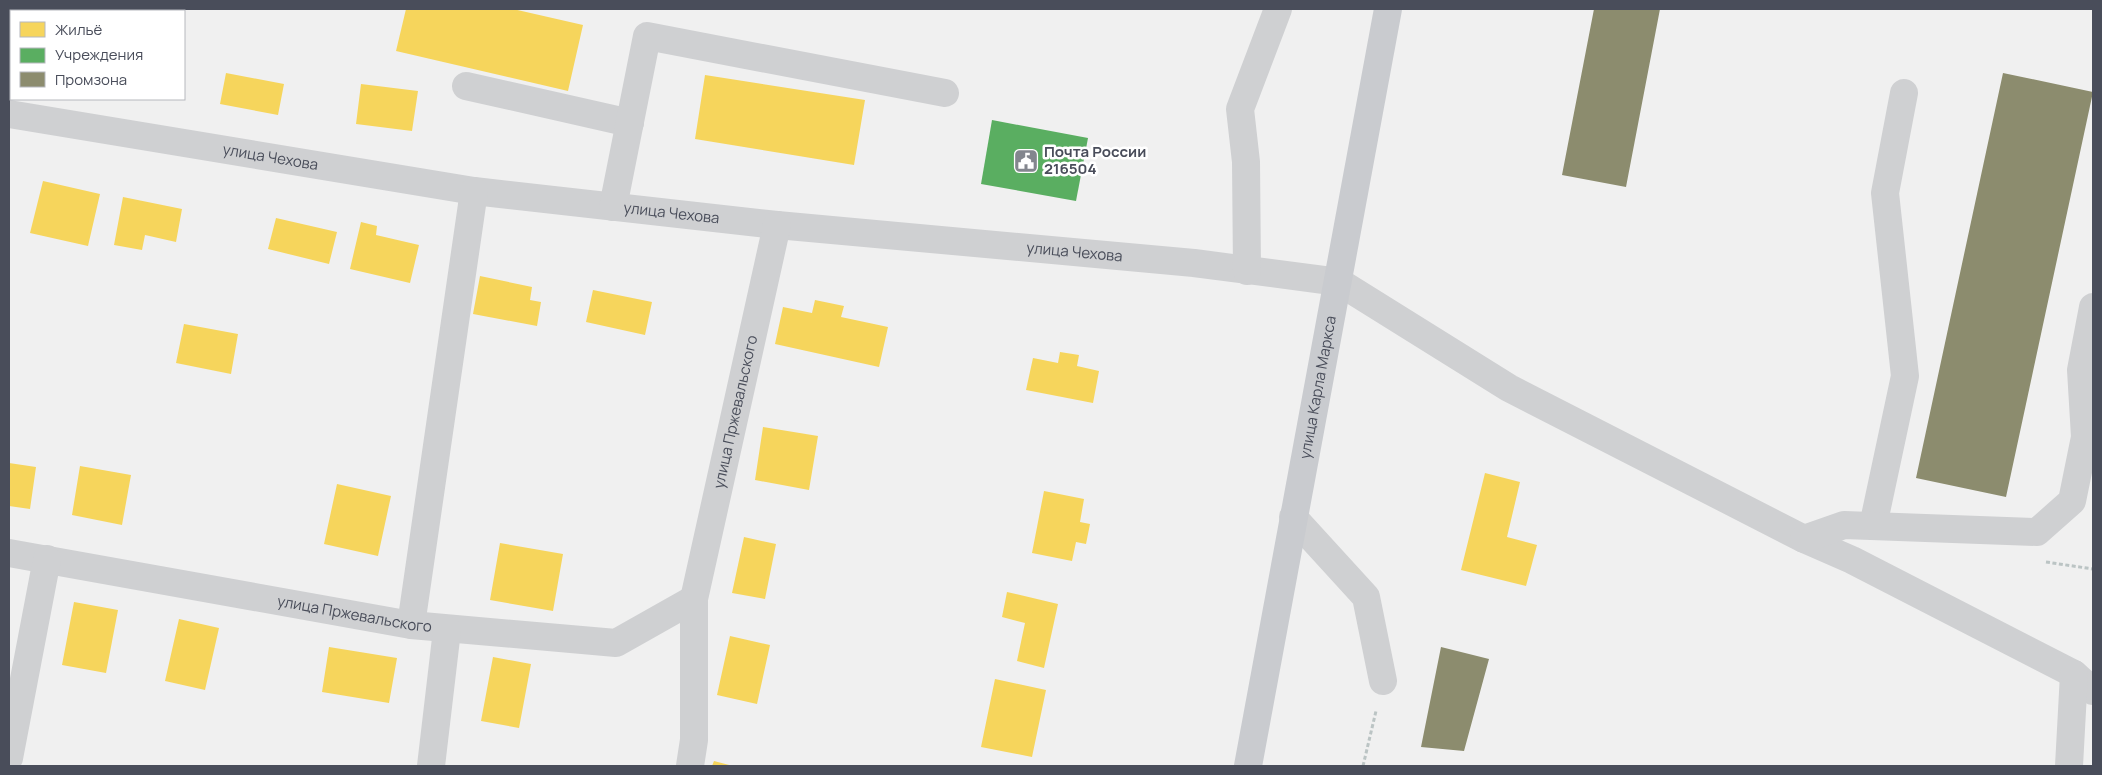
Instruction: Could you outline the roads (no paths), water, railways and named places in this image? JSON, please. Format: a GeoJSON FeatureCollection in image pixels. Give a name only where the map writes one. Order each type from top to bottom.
{"type":"FeatureCollection","features":[{"type":"Feature","properties":{"kind":"main road","name":"улица Карла Маркса"},"geometry":{"type":"LineString","coordinates":[[1248,766],[1388,9]]}},
{"type":"Feature","properties":{"kind":"street"},"geometry":{"type":"LineString","coordinates":[[1247,271],[1246,162],[1240,109],[1278,9]]}},
{"type":"Feature","properties":{"kind":"street"},"geometry":{"type":"LineString","coordinates":[[613,207],[647,36],[945,93]]}},
{"type":"Feature","properties":{"kind":"street"},"geometry":{"type":"LineString","coordinates":[[466,86],[630,123]]}},
{"type":"Feature","properties":{"kind":"street"},"geometry":{"type":"LineString","coordinates":[[1873,526],[1905,376],[1885,193],[1904,93]]}},
{"type":"Feature","properties":{"kind":"street","name":"улица Чехова"},"geometry":{"type":"LineString","coordinates":[[9,114],[474,191],[777,225],[1184,262],[1339,282]]}},
{"type":"Feature","properties":{"kind":"street"},"geometry":{"type":"LineString","coordinates":[[411,625],[474,191]]}},
{"type":"Feature","properties":{"kind":"street","name":"улица Пржевальского"},"geometry":{"type":"LineString","coordinates":[[690,766],[694,740],[694,599],[777,225]]}},
{"type":"Feature","properties":{"kind":"street"},"geometry":{"type":"LineString","coordinates":[[1339,282],[1509,388],[1804,539],[1852,560],[2083,683],[2069,766]]}},
{"type":"Feature","properties":{"kind":"street"},"geometry":{"type":"LineString","coordinates":[[1804,539],[1844,526],[2037,532],[2072,500],[2084,437],[2081,370],[2093,307]]}},
{"type":"Feature","properties":{"kind":"street"},"geometry":{"type":"LineString","coordinates":[[1293,517],[1366,597],[1383,681]]}},
{"type":"Feature","properties":{"kind":"street","name":"улица Пржевальского"},"geometry":{"type":"LineString","coordinates":[[9,553],[411,625],[447,630],[616,643],[694,599]]}},
{"type":"Feature","properties":{"kind":"street"},"geometry":{"type":"LineString","coordinates":[[9,758],[46,559]]}},
{"type":"Feature","properties":{"kind":"street"},"geometry":{"type":"LineString","coordinates":[[431,766],[447,630]]}},
{"type":"Feature","properties":{"kind":"place","name":"Почта России 216504"},"geometry":{"type":"Point","coordinates":[1026,161]}}]}
